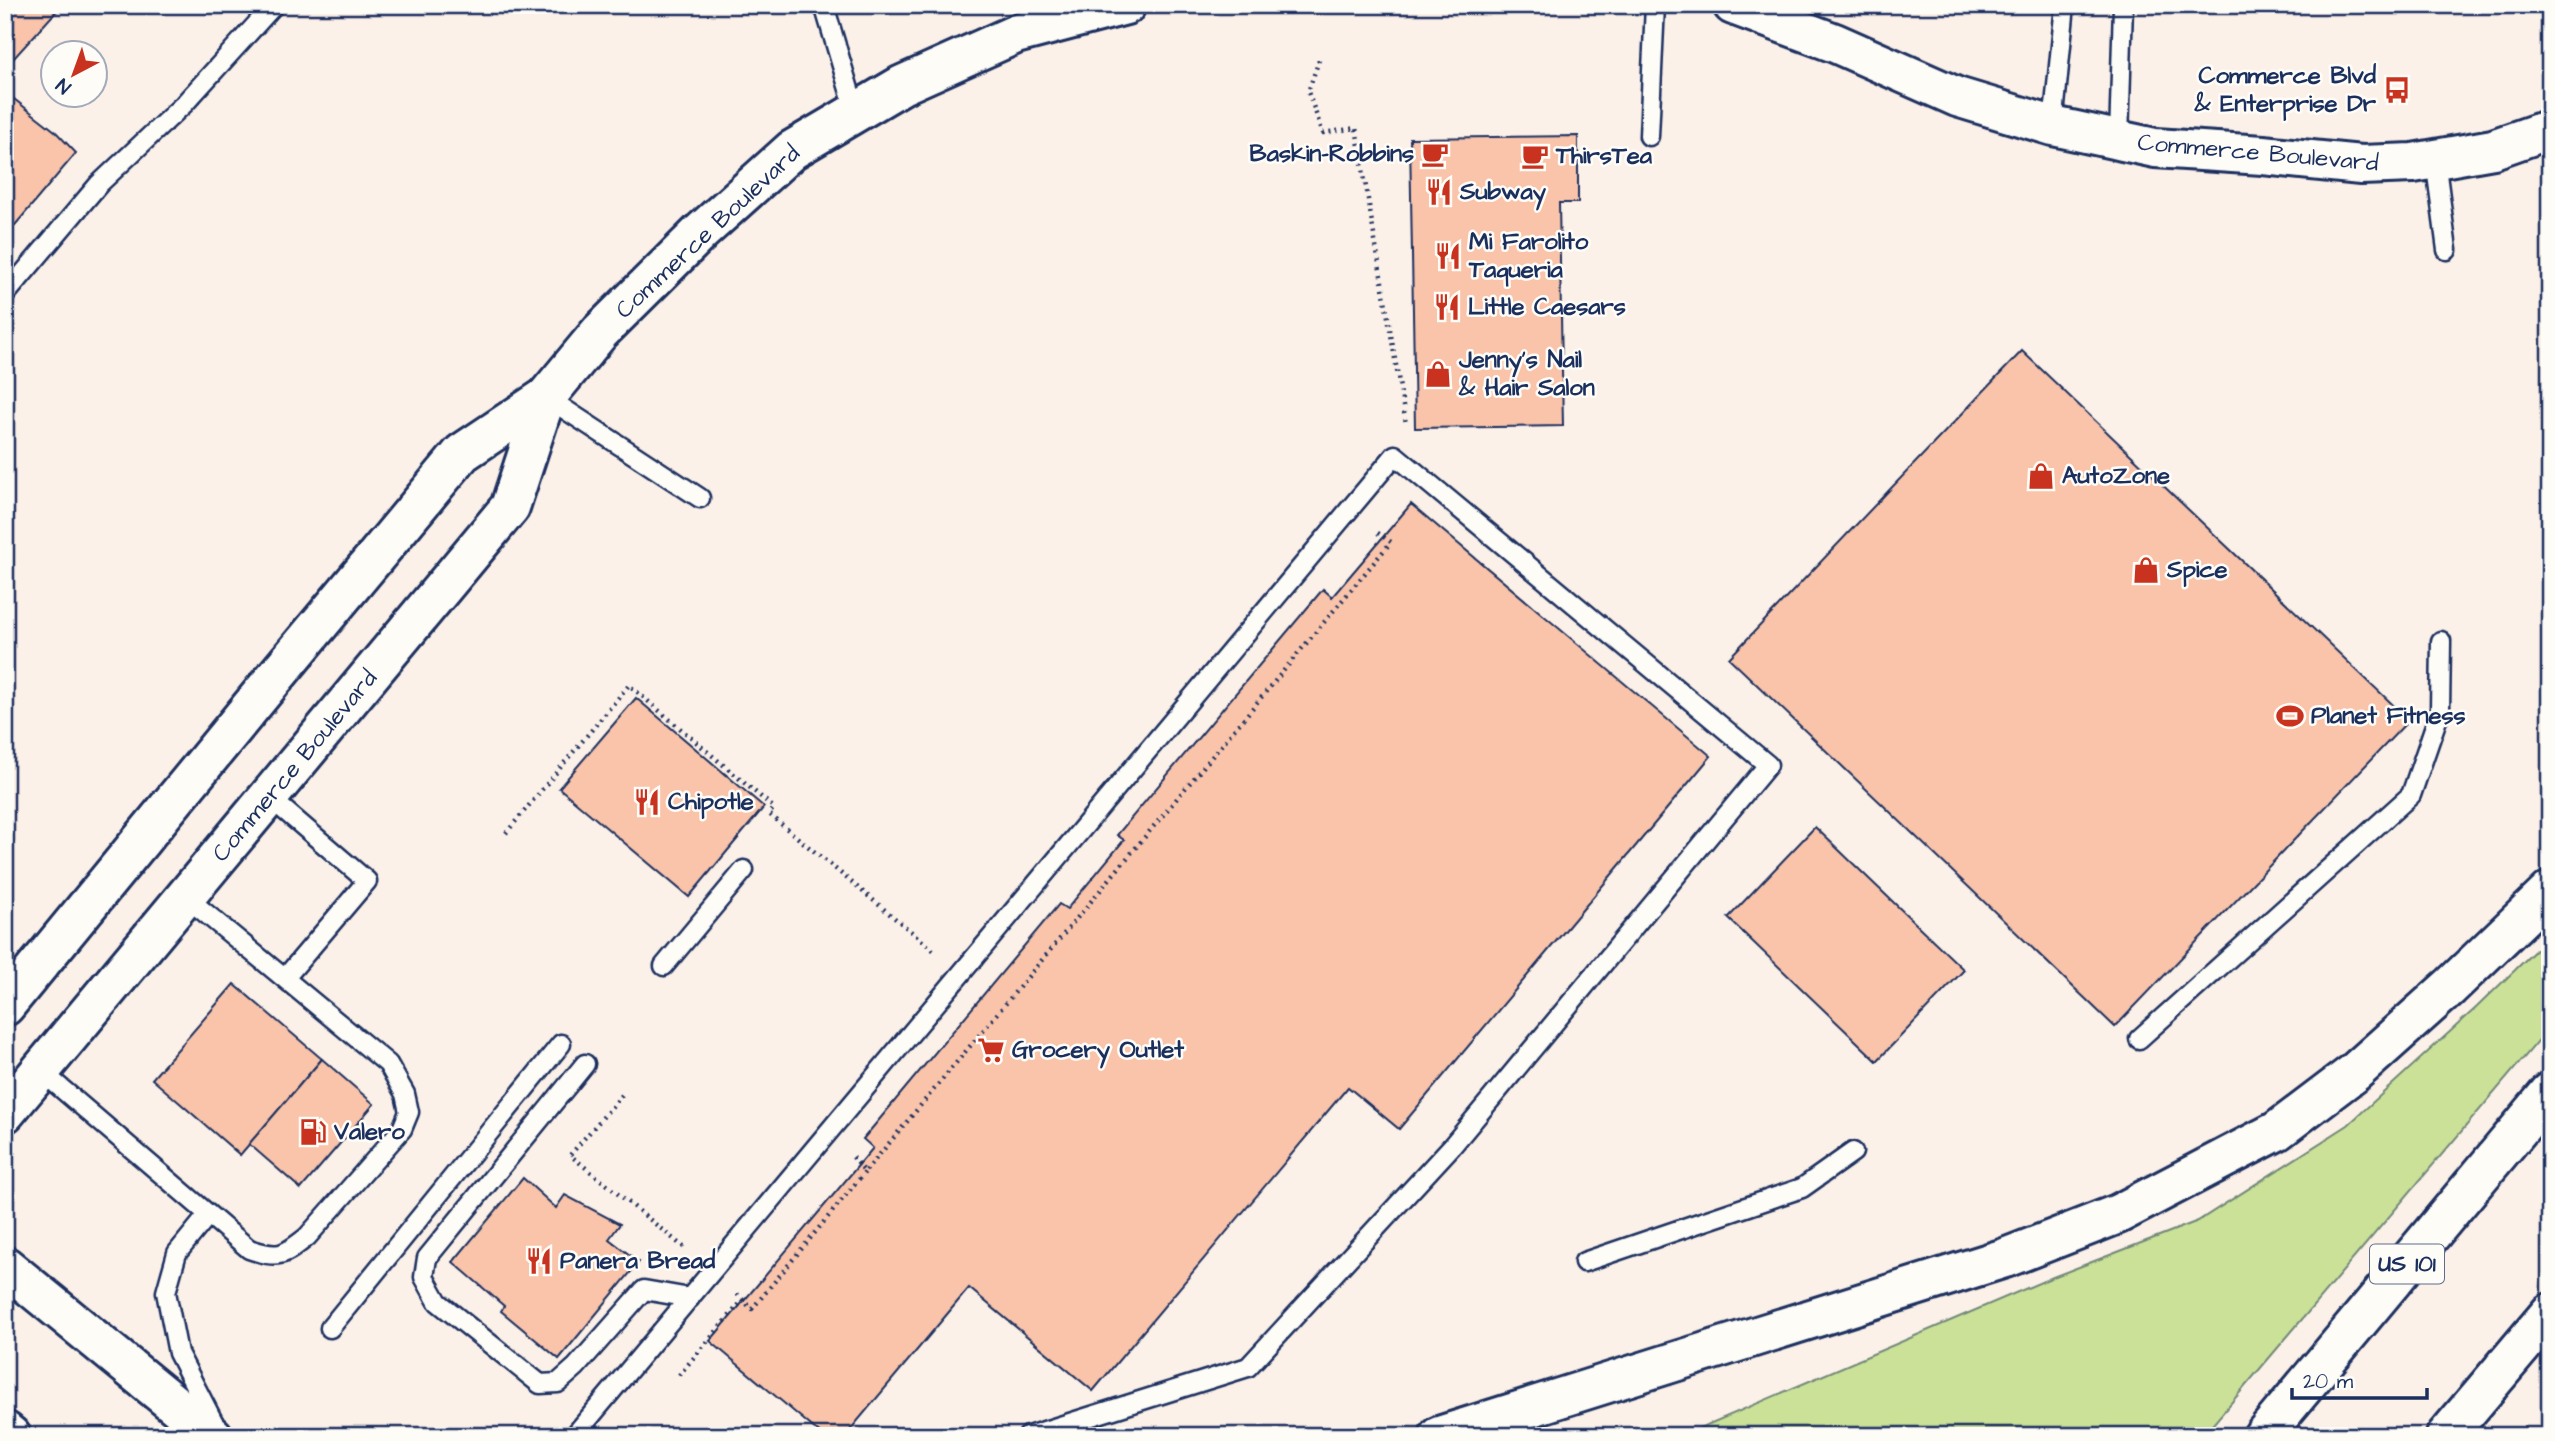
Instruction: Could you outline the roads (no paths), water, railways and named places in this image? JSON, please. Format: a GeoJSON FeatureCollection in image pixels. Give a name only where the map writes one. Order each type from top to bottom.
{"type":"FeatureCollection","features":[{"type":"Feature","properties":{"kind":"main road","name":"Commerce Boulevard"},"geometry":{"type":"LineString","coordinates":[[5,1006],[463,453],[546,397],[600,332],[701,232],[792,150],[902,85],[1016,34],[1126,5]]}},
{"type":"Feature","properties":{"kind":"main road","name":"Commerce Boulevard"},"geometry":{"type":"LineString","coordinates":[[1733,5],[1835,43],[1957,97],[2053,126],[2155,148],[2361,165],[2413,163],[2493,149],[2550,128]]}},
{"type":"Feature","properties":{"kind":"main road","name":"Commerce Boulevard"},"geometry":{"type":"LineString","coordinates":[[5,1113],[510,507],[546,397]]}},
{"type":"Feature","properties":{"kind":"main road"},"geometry":{"type":"LineString","coordinates":[[1438,1436],[2005,1258],[2118,1214],[2277,1131],[2356,1072],[2550,891]]}},
{"type":"Feature","properties":{"kind":"main road","name":"US 101"},"geometry":{"type":"LineString","coordinates":[[2263,1436],[2550,1091]]}},
{"type":"Feature","properties":{"kind":"main road"},"geometry":{"type":"LineString","coordinates":[[5,1266],[213,1436]]}},
{"type":"Feature","properties":{"kind":"main road"},"geometry":{"type":"LineString","coordinates":[[2446,1436],[2550,1313]]}},
{"type":"Feature","properties":{"kind":"main road"},"geometry":{"type":"LineString","coordinates":[[5,1431],[11,1436]]}},
{"type":"Feature","properties":{"kind":"lane"},"geometry":{"type":"LineString","coordinates":[[5,295],[99,184],[184,104],[274,5]]}},
{"type":"Feature","properties":{"kind":"lane"},"geometry":{"type":"LineString","coordinates":[[824,5],[856,113]]}},
{"type":"Feature","properties":{"kind":"lane"},"geometry":{"type":"LineString","coordinates":[[1649,136],[1655,5]]}},
{"type":"Feature","properties":{"kind":"lane"},"geometry":{"type":"LineString","coordinates":[[2053,126],[2066,5]]}},
{"type":"Feature","properties":{"kind":"lane"},"geometry":{"type":"LineString","coordinates":[[2119,140],[2123,5]]}},
{"type":"Feature","properties":{"kind":"lane"},"geometry":{"type":"LineString","coordinates":[[2435,159],[2447,250]]}},
{"type":"Feature","properties":{"kind":"lane"},"geometry":{"type":"LineString","coordinates":[[546,397],[700,498]]}},
{"type":"Feature","properties":{"kind":"lane"},"geometry":{"type":"LineString","coordinates":[[575,1436],[1395,455],[1768,765],[1452,1146],[1248,1367],[1028,1436]]}},
{"type":"Feature","properties":{"kind":"lane"},"geometry":{"type":"LineString","coordinates":[[2139,1039],[2411,795],[2440,711],[2441,641]]}},
{"type":"Feature","properties":{"kind":"lane"},"geometry":{"type":"LineString","coordinates":[[269,797],[367,881],[285,978]]}},
{"type":"Feature","properties":{"kind":"lane"},"geometry":{"type":"LineString","coordinates":[[664,966],[744,870]]}},
{"type":"Feature","properties":{"kind":"lane"},"geometry":{"type":"LineString","coordinates":[[41,1071],[249,1249],[271,1256],[289,1251],[307,1237],[402,1129],[409,1112],[405,1094],[388,1064],[186,897]]}},
{"type":"Feature","properties":{"kind":"lane"},"geometry":{"type":"LineString","coordinates":[[330,1328],[561,1044]]}},
{"type":"Feature","properties":{"kind":"lane"},"geometry":{"type":"LineString","coordinates":[[585,1064],[427,1258],[424,1277],[438,1302],[540,1384],[558,1383],[576,1367],[644,1290],[690,1298]]}},
{"type":"Feature","properties":{"kind":"lane"},"geometry":{"type":"LineString","coordinates":[[1584,1262],[1802,1188],[1853,1152]]}},
{"type":"Feature","properties":{"kind":"lane"},"geometry":{"type":"LineString","coordinates":[[208,1215],[177,1254],[166,1292],[178,1353],[221,1436]]}},
{"type":"Feature","properties":{"kind":"place","name":"Commerce Blvd & Enterprise Dr"},"geometry":{"type":"Point","coordinates":[2397,90]}},
{"type":"Feature","properties":{"kind":"place","name":"Baskin-Robbins"},"geometry":{"type":"Point","coordinates":[1435,154]}},
{"type":"Feature","properties":{"kind":"place","name":"ThirsTea"},"geometry":{"type":"Point","coordinates":[1535,156]}},
{"type":"Feature","properties":{"kind":"place","name":"Subway"},"geometry":{"type":"Point","coordinates":[1439,192]}},
{"type":"Feature","properties":{"kind":"place","name":"Mi Farolito Taqueria"},"geometry":{"type":"Point","coordinates":[1448,256]}},
{"type":"Feature","properties":{"kind":"place","name":"Little Caesars"},"geometry":{"type":"Point","coordinates":[1447,307]}},
{"type":"Feature","properties":{"kind":"place","name":"Jenny's Nail & Hair Salon"},"geometry":{"type":"Point","coordinates":[1438,374]}},
{"type":"Feature","properties":{"kind":"place","name":"AutoZone"},"geometry":{"type":"Point","coordinates":[2041,476]}},
{"type":"Feature","properties":{"kind":"place","name":"Spice"},"geometry":{"type":"Point","coordinates":[2146,570]}},
{"type":"Feature","properties":{"kind":"place","name":"Planet Fitness"},"geometry":{"type":"Point","coordinates":[2290,716]}},
{"type":"Feature","properties":{"kind":"place","name":"Chipotle"},"geometry":{"type":"Point","coordinates":[647,802]}},
{"type":"Feature","properties":{"kind":"place","name":"Grocery Outlet"},"geometry":{"type":"Point","coordinates":[991,1050]}},
{"type":"Feature","properties":{"kind":"place","name":"Valero"},"geometry":{"type":"Point","coordinates":[313,1132]}},
{"type":"Feature","properties":{"kind":"place","name":"Panera Bread"},"geometry":{"type":"Point","coordinates":[539,1261]}}]}
